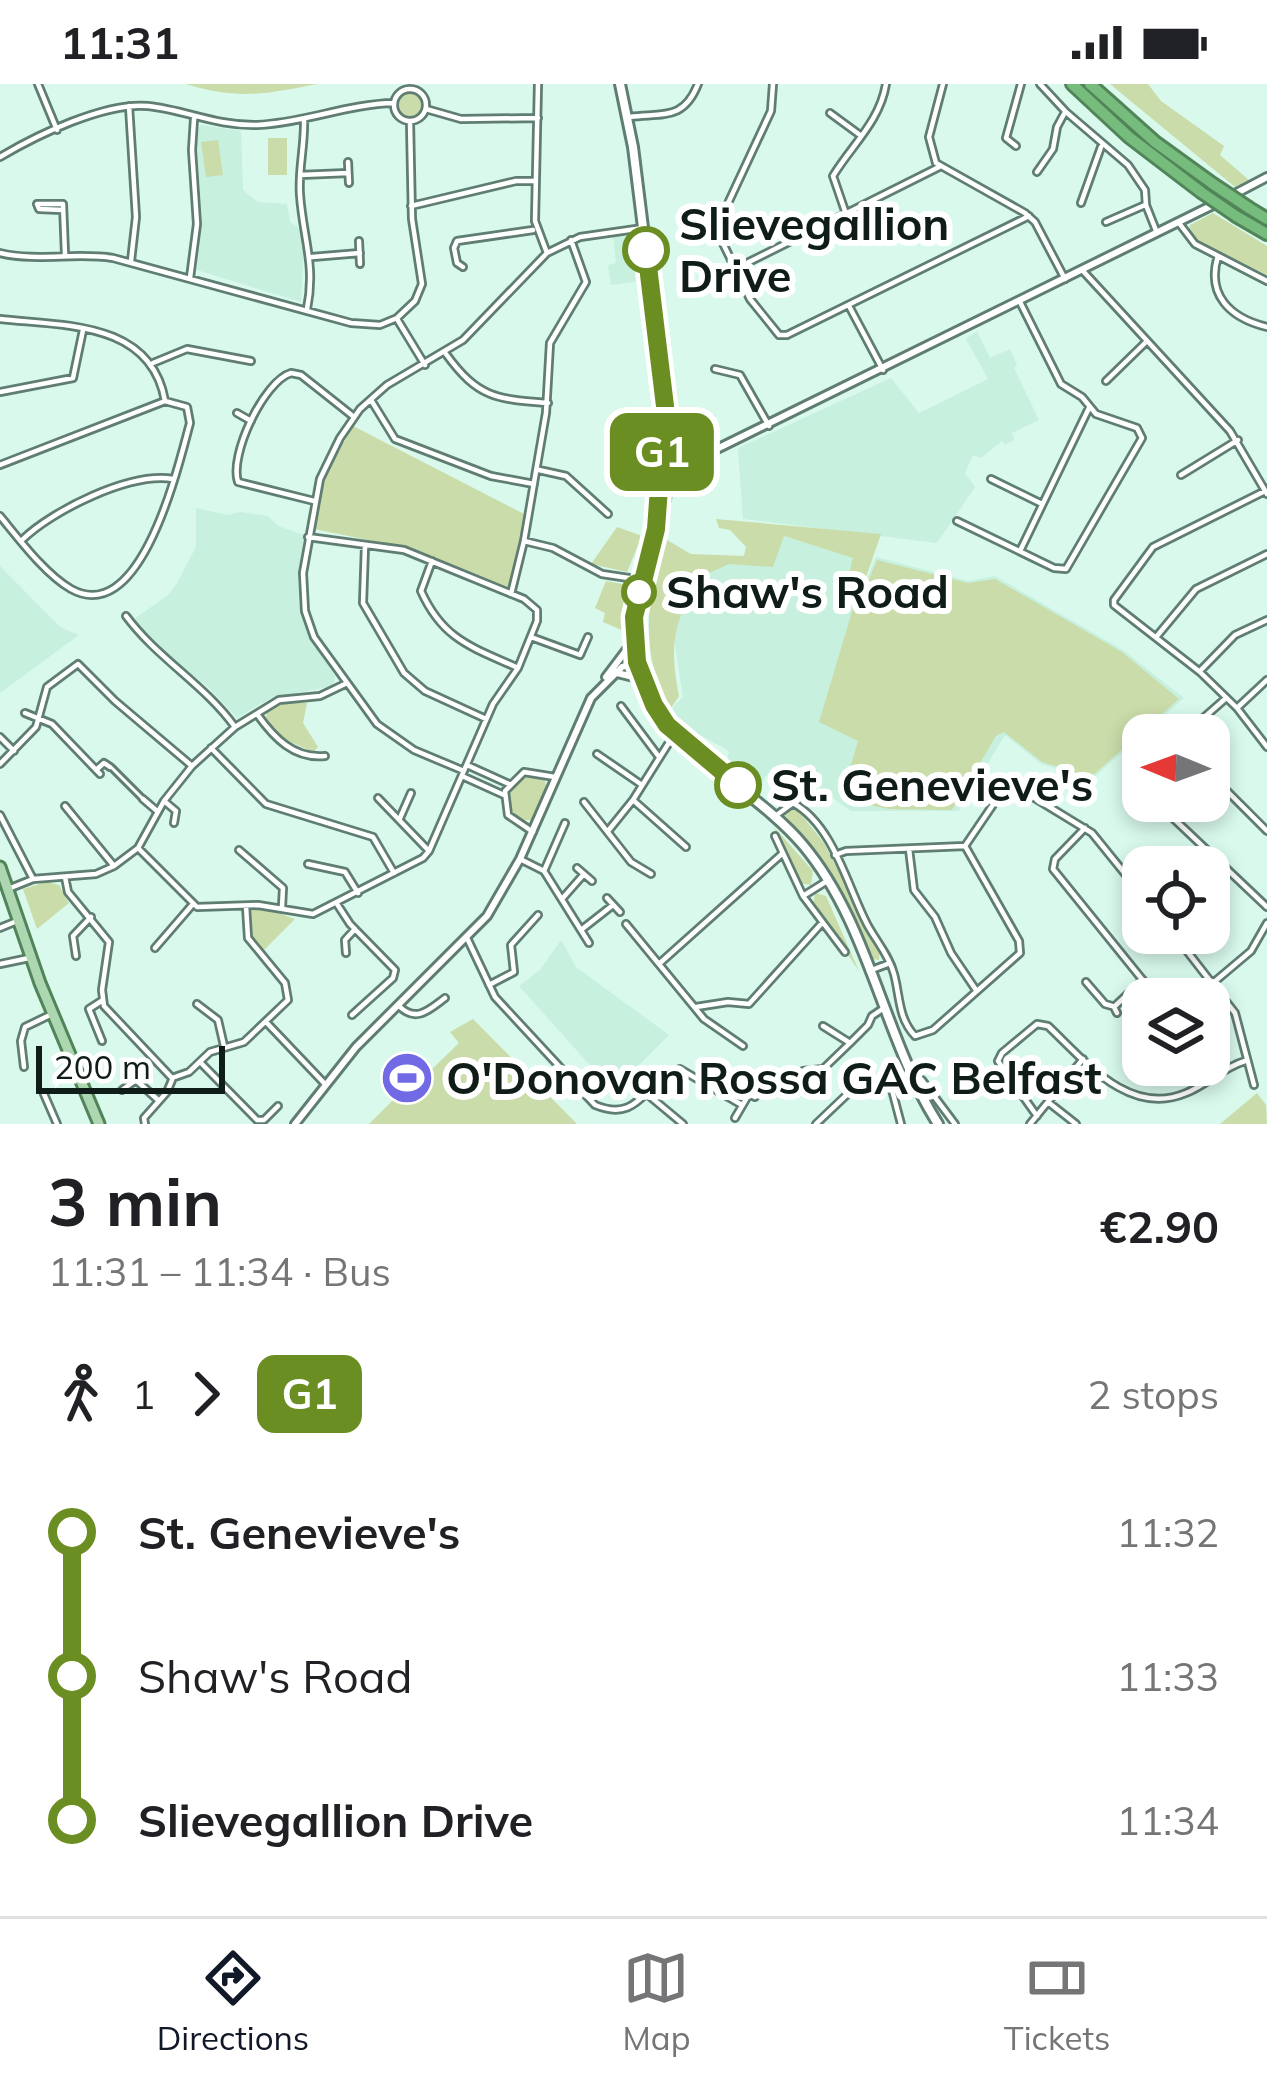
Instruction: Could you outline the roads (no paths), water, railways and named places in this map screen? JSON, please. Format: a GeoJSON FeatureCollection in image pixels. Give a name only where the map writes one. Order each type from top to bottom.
{"type":"FeatureCollection","features":[{"type":"Feature","properties":{"kind":"highway"},"geometry":{"type":"LineString","coordinates":[[1072,84],[1201,192],[1267,234]]}},
{"type":"Feature","properties":{"kind":"highway"},"geometry":{"type":"LineString","coordinates":[[1090,84],[1155,142],[1267,219]]}},
{"type":"Feature","properties":{"kind":"main road"},"geometry":{"type":"LineString","coordinates":[[620,84],[644,228],[670,439],[634,640],[642,680],[675,734],[803,845],[827,881],[869,971],[906,1068],[938,1124]]}},
{"type":"Feature","properties":{"kind":"main road"},"geometry":{"type":"LineString","coordinates":[[665,406],[666,472]]}},
{"type":"Feature","properties":{"kind":"main road"},"geometry":{"type":"LineString","coordinates":[[0,867],[96,1123]]}},
{"type":"Feature","properties":{"kind":"street"},"geometry":{"type":"LineString","coordinates":[[38,84],[57,130]]}},
{"type":"Feature","properties":{"kind":"street"},"geometry":{"type":"LineString","coordinates":[[538,84],[536,230],[547,253]]}},
{"type":"Feature","properties":{"kind":"street"},"geometry":{"type":"LineString","coordinates":[[628,117],[680,112],[692,100],[698,84]]}},
{"type":"Feature","properties":{"kind":"street"},"geometry":{"type":"LineString","coordinates":[[773,84],[771,111],[717,222],[718,236],[750,298],[779,335],[788,335],[1029,216]]}},
{"type":"Feature","properties":{"kind":"street"},"geometry":{"type":"LineString","coordinates":[[846,214],[833,176],[883,104],[886,84]]}},
{"type":"Feature","properties":{"kind":"street"},"geometry":{"type":"LineString","coordinates":[[943,84],[928,137],[934,159],[1029,216],[1065,279]]}},
{"type":"Feature","properties":{"kind":"street"},"geometry":{"type":"LineString","coordinates":[[1016,146],[1006,138],[1022,84]]}},
{"type":"Feature","properties":{"kind":"street"},"geometry":{"type":"LineString","coordinates":[[1040,84],[1139,179],[1157,233]]}},
{"type":"Feature","properties":{"kind":"street"},"geometry":{"type":"LineString","coordinates":[[413,87],[424,98],[426,109],[410,122],[398,116],[394,103],[400,92],[413,87]]}},
{"type":"Feature","properties":{"kind":"street"},"geometry":{"type":"LineString","coordinates":[[1,155],[129,106],[151,106],[239,125],[304,119],[354,105],[394,103]]}},
{"type":"Feature","properties":{"kind":"street"},"geometry":{"type":"LineString","coordinates":[[129,106],[136,217],[130,262]]}},
{"type":"Feature","properties":{"kind":"street"},"geometry":{"type":"LineString","coordinates":[[426,109],[461,119],[538,118]]}},
{"type":"Feature","properties":{"kind":"street"},"geometry":{"type":"LineString","coordinates":[[1037,172],[1054,149],[1057,127],[1066,112]]}},
{"type":"Feature","properties":{"kind":"street"},"geometry":{"type":"LineString","coordinates":[[830,113],[862,136]]}},
{"type":"Feature","properties":{"kind":"street"},"geometry":{"type":"LineString","coordinates":[[190,278],[197,224],[194,118]]}},
{"type":"Feature","properties":{"kind":"street"},"geometry":{"type":"LineString","coordinates":[[304,119],[299,175],[312,257],[307,311]]}},
{"type":"Feature","properties":{"kind":"street"},"geometry":{"type":"LineString","coordinates":[[0,253],[30,258],[91,255],[362,325],[397,319],[415,301],[422,284],[411,206],[410,122]]}},
{"type":"Feature","properties":{"kind":"street"},"geometry":{"type":"LineString","coordinates":[[1081,203],[1102,145]]}},
{"type":"Feature","properties":{"kind":"street"},"geometry":{"type":"LineString","coordinates":[[348,162],[349,183]]}},
{"type":"Feature","properties":{"kind":"street"},"geometry":{"type":"LineString","coordinates":[[735,268],[940,166]]}},
{"type":"Feature","properties":{"kind":"street"},"geometry":{"type":"LineString","coordinates":[[299,175],[348,173]]}},
{"type":"Feature","properties":{"kind":"street"},"geometry":{"type":"LineString","coordinates":[[666,472],[699,461],[1267,177]]}},
{"type":"Feature","properties":{"kind":"street"},"geometry":{"type":"LineString","coordinates":[[411,206],[536,181]]}},
{"type":"Feature","properties":{"kind":"street"},"geometry":{"type":"LineString","coordinates":[[1106,222],[1146,205]]}},
{"type":"Feature","properties":{"kind":"street"},"geometry":{"type":"LineString","coordinates":[[62,210],[65,255]]}},
{"type":"Feature","properties":{"kind":"street"},"geometry":{"type":"LineString","coordinates":[[1179,223],[1187,238],[1267,280]]}},
{"type":"Feature","properties":{"kind":"street"},"geometry":{"type":"LineString","coordinates":[[509,784],[464,770],[396,739],[377,724],[345,684],[314,638],[305,611],[303,573],[314,501],[331,454],[370,399],[445,353],[477,327],[547,253],[571,240],[644,228]]}},
{"type":"Feature","properties":{"kind":"street"},"geometry":{"type":"LineString","coordinates":[[463,267],[457,263],[457,241],[536,230]]}},
{"type":"Feature","properties":{"kind":"street"},"geometry":{"type":"LineString","coordinates":[[511,593],[548,403],[551,340],[586,282],[571,240]]}},
{"type":"Feature","properties":{"kind":"street"},"geometry":{"type":"LineString","coordinates":[[359,241],[361,264]]}},
{"type":"Feature","properties":{"kind":"street"},"geometry":{"type":"LineString","coordinates":[[312,257],[360,253]]}},
{"type":"Feature","properties":{"kind":"street"},"geometry":{"type":"LineString","coordinates":[[1218,256],[1212,276],[1217,292],[1238,316],[1267,327]]}},
{"type":"Feature","properties":{"kind":"street"},"geometry":{"type":"LineString","coordinates":[[1082,271],[1238,440],[1266,493],[1153,547],[1114,605],[1200,672],[1237,708],[1267,747]]}},
{"type":"Feature","properties":{"kind":"street"},"geometry":{"type":"LineString","coordinates":[[957,521],[1054,568],[1066,569],[1140,442],[1142,434],[1136,428],[1104,418],[1053,373],[1020,302]]}},
{"type":"Feature","properties":{"kind":"street"},"geometry":{"type":"LineString","coordinates":[[848,305],[883,370]]}},
{"type":"Feature","properties":{"kind":"street"},"geometry":{"type":"LineString","coordinates":[[0,319],[125,341],[152,363],[165,400]]}},
{"type":"Feature","properties":{"kind":"street"},"geometry":{"type":"LineString","coordinates":[[397,319],[425,365]]}},
{"type":"Feature","properties":{"kind":"street"},"geometry":{"type":"LineString","coordinates":[[0,392],[73,378],[83,330]]}},
{"type":"Feature","properties":{"kind":"street"},"geometry":{"type":"LineString","coordinates":[[1106,381],[1147,341]]}},
{"type":"Feature","properties":{"kind":"street"},"geometry":{"type":"LineString","coordinates":[[152,363],[187,349],[251,362]]}},
{"type":"Feature","properties":{"kind":"street"},"geometry":{"type":"LineString","coordinates":[[445,353],[466,380],[490,396],[548,403]]}},
{"type":"Feature","properties":{"kind":"street"},"geometry":{"type":"LineString","coordinates":[[716,369],[740,375],[769,425]]}},
{"type":"Feature","properties":{"kind":"street"},"geometry":{"type":"LineString","coordinates":[[314,501],[238,482],[235,470],[251,421],[275,381],[291,373],[302,375],[354,417]]}},
{"type":"Feature","properties":{"kind":"street"},"geometry":{"type":"LineString","coordinates":[[370,399],[395,439],[477,472],[534,484]]}},
{"type":"Feature","properties":{"kind":"street"},"geometry":{"type":"LineString","coordinates":[[0,465],[165,400],[184,405],[191,413],[149,545],[115,590],[95,596],[69,588],[0,516]]}},
{"type":"Feature","properties":{"kind":"street"},"geometry":{"type":"LineString","coordinates":[[1020,551],[1089,408]]}},
{"type":"Feature","properties":{"kind":"street"},"geometry":{"type":"LineString","coordinates":[[237,413],[251,421]]}},
{"type":"Feature","properties":{"kind":"street"},"geometry":{"type":"LineString","coordinates":[[670,439],[680,458],[699,461]]}},
{"type":"Feature","properties":{"kind":"street"},"geometry":{"type":"LineString","coordinates":[[1181,475],[1238,440]]}},
{"type":"Feature","properties":{"kind":"street"},"geometry":{"type":"LineString","coordinates":[[536,470],[566,476],[608,514]]}},
{"type":"Feature","properties":{"kind":"street"},"geometry":{"type":"LineString","coordinates":[[22,540],[49,520],[120,486],[146,478],[173,479]]}},
{"type":"Feature","properties":{"kind":"street"},"geometry":{"type":"LineString","coordinates":[[992,479],[1042,503]]}},
{"type":"Feature","properties":{"kind":"street"},"geometry":{"type":"LineString","coordinates":[[138,848],[193,904],[307,915],[358,893],[423,858],[429,850],[486,719],[518,668],[538,614],[524,599],[404,550],[308,536]]}},
{"type":"Feature","properties":{"kind":"street"},"geometry":{"type":"LineString","coordinates":[[524,541],[553,548],[602,574],[642,580]]}},
{"type":"Feature","properties":{"kind":"street"},"geometry":{"type":"LineString","coordinates":[[365,543],[362,602],[404,673],[425,691],[486,719]]}},
{"type":"Feature","properties":{"kind":"street"},"geometry":{"type":"LineString","coordinates":[[1157,636],[1196,590],[1267,554]]}},
{"type":"Feature","properties":{"kind":"street"},"geometry":{"type":"LineString","coordinates":[[432,561],[421,592],[445,631],[518,668]]}},
{"type":"Feature","properties":{"kind":"street"},"geometry":{"type":"LineString","coordinates":[[126,616],[151,648],[204,689],[235,727]]}},
{"type":"Feature","properties":{"kind":"street"},"geometry":{"type":"LineString","coordinates":[[1200,672],[1235,635],[1267,620]]}},
{"type":"Feature","properties":{"kind":"street"},"geometry":{"type":"LineString","coordinates":[[531,637],[580,655],[588,637]]}},
{"type":"Feature","properties":{"kind":"street"},"geometry":{"type":"LineString","coordinates":[[295,1124],[324,1083],[495,905],[583,713],[634,640]]}},
{"type":"Feature","properties":{"kind":"street"},"geometry":{"type":"LineString","coordinates":[[601,684],[637,662]]}},
{"type":"Feature","properties":{"kind":"street"},"geometry":{"type":"LineString","coordinates":[[0,764],[38,721],[47,687],[74,664],[85,667],[115,701],[192,766]]}},
{"type":"Feature","properties":{"kind":"street"},"geometry":{"type":"LineString","coordinates":[[616,673],[642,680]]}},
{"type":"Feature","properties":{"kind":"street"},"geometry":{"type":"LineString","coordinates":[[1237,708],[1267,680]]}},
{"type":"Feature","properties":{"kind":"street"},"geometry":{"type":"LineString","coordinates":[[8,889],[33,879],[96,874],[113,866],[138,848],[164,801],[192,766],[235,727],[279,700],[320,696],[345,684]]}},
{"type":"Feature","properties":{"kind":"street"},"geometry":{"type":"LineString","coordinates":[[1208,714],[1227,698]]}},
{"type":"Feature","properties":{"kind":"street"},"geometry":{"type":"LineString","coordinates":[[620,706],[658,757]]}},
{"type":"Feature","properties":{"kind":"street"},"geometry":{"type":"LineString","coordinates":[[25,713],[52,724],[98,772],[104,763],[158,811]]}},
{"type":"Feature","properties":{"kind":"street"},"geometry":{"type":"LineString","coordinates":[[257,714],[283,744],[309,757],[325,757]]}},
{"type":"Feature","properties":{"kind":"street"},"geometry":{"type":"LineString","coordinates":[[608,831],[675,734]]}},
{"type":"Feature","properties":{"kind":"street"},"geometry":{"type":"LineString","coordinates":[[0,737],[14,751]]}},
{"type":"Feature","properties":{"kind":"street"},"geometry":{"type":"LineString","coordinates":[[211,748],[266,804],[373,838],[394,873]]}},
{"type":"Feature","properties":{"kind":"street"},"geometry":{"type":"LineString","coordinates":[[597,754],[642,785]]}},
{"type":"Feature","properties":{"kind":"street"},"geometry":{"type":"LineString","coordinates":[[81,771],[89,763]]}},
{"type":"Feature","properties":{"kind":"street"},"geometry":{"type":"LineString","coordinates":[[464,770],[504,795]]}},
{"type":"Feature","properties":{"kind":"street"},"geometry":{"type":"LineString","coordinates":[[532,832],[511,819],[504,795],[509,784],[528,772],[556,777]]}},
{"type":"Feature","properties":{"kind":"street"},"geometry":{"type":"LineString","coordinates":[[835,855],[965,846],[1008,787],[1022,788],[1085,828],[1122,871]]}},
{"type":"Feature","properties":{"kind":"street"},"geometry":{"type":"LineString","coordinates":[[400,818],[411,793]]}},
{"type":"Feature","properties":{"kind":"street"},"geometry":{"type":"LineString","coordinates":[[1230,794],[1267,831]]}},
{"type":"Feature","properties":{"kind":"street"},"geometry":{"type":"LineString","coordinates":[[378,798],[416,842],[429,850]]}},
{"type":"Feature","properties":{"kind":"street"},"geometry":{"type":"LineString","coordinates":[[633,800],[686,847]]}},
{"type":"Feature","properties":{"kind":"street"},"geometry":{"type":"LineString","coordinates":[[164,801],[176,811],[174,823]]}},
{"type":"Feature","properties":{"kind":"street"},"geometry":{"type":"LineString","coordinates":[[584,802],[632,862],[651,874]]}},
{"type":"Feature","properties":{"kind":"street"},"geometry":{"type":"LineString","coordinates":[[65,806],[113,866]]}},
{"type":"Feature","properties":{"kind":"street"},"geometry":{"type":"LineString","coordinates":[[774,817],[783,806],[798,806],[814,821],[890,963],[898,1004],[915,1036],[933,1030],[1020,953],[1022,946],[965,846]]}},
{"type":"Feature","properties":{"kind":"street"},"geometry":{"type":"LineString","coordinates":[[0,815],[33,879]]}},
{"type":"Feature","properties":{"kind":"street"},"geometry":{"type":"LineString","coordinates":[[1177,822],[1267,908]]}},
{"type":"Feature","properties":{"kind":"street"},"geometry":{"type":"LineString","coordinates":[[544,871],[566,823]]}},
{"type":"Feature","properties":{"kind":"street"},"geometry":{"type":"LineString","coordinates":[[1085,828],[1055,859],[1053,868],[1141,978]]}},
{"type":"Feature","properties":{"kind":"street"},"geometry":{"type":"LineString","coordinates":[[561,832],[574,837]]}},
{"type":"Feature","properties":{"kind":"street"},"geometry":{"type":"LineString","coordinates":[[775,836],[802,896],[844,952]]}},
{"type":"Feature","properties":{"kind":"street"},"geometry":{"type":"LineString","coordinates":[[239,850],[283,888],[282,909]]}},
{"type":"Feature","properties":{"kind":"street"},"geometry":{"type":"LineString","coordinates":[[909,850],[914,890],[935,917],[976,990]]}},
{"type":"Feature","properties":{"kind":"street"},"geometry":{"type":"LineString","coordinates":[[660,963],[783,853]]}},
{"type":"Feature","properties":{"kind":"street"},"geometry":{"type":"LineString","coordinates":[[520,859],[544,871],[589,943]]}},
{"type":"Feature","properties":{"kind":"street"},"geometry":{"type":"LineString","coordinates":[[308,864],[346,872],[358,893]]}},
{"type":"Feature","properties":{"kind":"street"},"geometry":{"type":"LineString","coordinates":[[562,899],[580,871],[592,881]]}},
{"type":"Feature","properties":{"kind":"street"},"geometry":{"type":"LineString","coordinates":[[65,877],[68,892],[109,942],[103,1000],[112,1016],[172,1078]]}},
{"type":"Feature","properties":{"kind":"street"},"geometry":{"type":"LineString","coordinates":[[802,896],[827,881]]}},
{"type":"Feature","properties":{"kind":"street"},"geometry":{"type":"LineString","coordinates":[[607,898],[620,912]]}},
{"type":"Feature","properties":{"kind":"street"},"geometry":{"type":"LineString","coordinates":[[155,948],[193,904]]}},
{"type":"Feature","properties":{"kind":"street"},"geometry":{"type":"LineString","coordinates":[[337,904],[395,974],[352,1015]]}},
{"type":"Feature","properties":{"kind":"street"},"geometry":{"type":"LineString","coordinates":[[581,930],[613,905]]}},
{"type":"Feature","properties":{"kind":"street"},"geometry":{"type":"LineString","coordinates":[[172,1078],[182,1076],[210,1052],[244,1042],[288,1000],[290,992],[248,938],[246,906]]}},
{"type":"Feature","properties":{"kind":"street"},"geometry":{"type":"LineString","coordinates":[[76,956],[73,936],[91,917]]}},
{"type":"Feature","properties":{"kind":"street"},"geometry":{"type":"LineString","coordinates":[[488,986],[514,972],[512,945],[536,918],[544,929]]}},
{"type":"Feature","properties":{"kind":"street"},"geometry":{"type":"LineString","coordinates":[[0,928],[18,921]]}},
{"type":"Feature","properties":{"kind":"street"},"geometry":{"type":"LineString","coordinates":[[696,1007],[728,1001],[749,1004],[821,923]]}},
{"type":"Feature","properties":{"kind":"street"},"geometry":{"type":"LineString","coordinates":[[1219,978],[1251,951],[1267,923]]}},
{"type":"Feature","properties":{"kind":"street"},"geometry":{"type":"LineString","coordinates":[[626,924],[710,1024],[743,1046]]}},
{"type":"Feature","properties":{"kind":"street"},"geometry":{"type":"LineString","coordinates":[[346,953],[345,940],[355,929]]}},
{"type":"Feature","properties":{"kind":"street"},"geometry":{"type":"LineString","coordinates":[[467,938],[488,986],[591,1101],[616,1114],[680,1069],[742,1105]]}},
{"type":"Feature","properties":{"kind":"street"},"geometry":{"type":"LineString","coordinates":[[1190,954],[1209,978]]}},
{"type":"Feature","properties":{"kind":"street"},"geometry":{"type":"LineString","coordinates":[[0,964],[31,957]]}},
{"type":"Feature","properties":{"kind":"street"},"geometry":{"type":"LineString","coordinates":[[869,971],[890,963]]}},
{"type":"Feature","properties":{"kind":"street"},"geometry":{"type":"LineString","coordinates":[[1086,982],[1105,1004],[1116,1010],[1122,1003]]}},
{"type":"Feature","properties":{"kind":"street"},"geometry":{"type":"LineString","coordinates":[[399,1005],[409,1014],[420,1015],[445,998]]}},
{"type":"Feature","properties":{"kind":"street"},"geometry":{"type":"LineString","coordinates":[[102,1042],[90,1005],[103,1000]]}},
{"type":"Feature","properties":{"kind":"street"},"geometry":{"type":"LineString","coordinates":[[197,1004],[218,1020],[224,1048]]}},
{"type":"Feature","properties":{"kind":"street"},"geometry":{"type":"LineString","coordinates":[[1230,1006],[1254,1085]]}},
{"type":"Feature","properties":{"kind":"street"},"geometry":{"type":"LineString","coordinates":[[803,1071],[823,1070],[884,1009]]}},
{"type":"Feature","properties":{"kind":"street"},"geometry":{"type":"LineString","coordinates":[[24,1066],[21,1041],[25,1027],[52,1014]]}},
{"type":"Feature","properties":{"kind":"street"},"geometry":{"type":"LineString","coordinates":[[266,1021],[324,1083]]}},
{"type":"Feature","properties":{"kind":"street"},"geometry":{"type":"LineString","coordinates":[[95,1025],[104,1022]]}},
{"type":"Feature","properties":{"kind":"street"},"geometry":{"type":"LineString","coordinates":[[1036,1116],[1000,1066],[1002,1053],[1041,1024],[1106,1079],[1142,1098],[1184,1094],[1196,1086]]}},
{"type":"Feature","properties":{"kind":"street"},"geometry":{"type":"LineString","coordinates":[[823,1026],[850,1043]]}},
{"type":"Feature","properties":{"kind":"street"},"geometry":{"type":"LineString","coordinates":[[1030,1124],[1083,1059]]}},
{"type":"Feature","properties":{"kind":"street"},"geometry":{"type":"LineString","coordinates":[[200,1061],[257,1120],[276,1109],[283,1122]]}},
{"type":"Feature","properties":{"kind":"street"},"geometry":{"type":"LineString","coordinates":[[1230,1067],[1245,1061]]}},
{"type":"Feature","properties":{"kind":"street"},"geometry":{"type":"LineString","coordinates":[[145,1124],[144,1118],[167,1092],[172,1078]]}},
{"type":"Feature","properties":{"kind":"street"},"geometry":{"type":"LineString","coordinates":[[816,1124],[857,1085],[877,1078],[891,1086],[901,1124]]}},
{"type":"Feature","properties":{"kind":"street"},"geometry":{"type":"LineString","coordinates":[[122,1090],[136,1080],[158,1100]]}},
{"type":"Feature","properties":{"kind":"street"},"geometry":{"type":"LineString","coordinates":[[922,1080],[955,1124]]}},
{"type":"Feature","properties":{"kind":"street"},"geometry":{"type":"LineString","coordinates":[[44,1094],[57,1124]]}},
{"type":"Feature","properties":{"kind":"street"},"geometry":{"type":"LineString","coordinates":[[647,1094],[683,1124]]}},
{"type":"Feature","properties":{"kind":"street"},"geometry":{"type":"LineString","coordinates":[[735,1118],[749,1094],[755,1097]]}},
{"type":"Feature","properties":{"kind":"street"},"geometry":{"type":"LineString","coordinates":[[1048,1102],[1076,1124]]}},
{"type":"Feature","properties":{"kind":"place","name":"Slievegallion Drive"},"geometry":{"type":"Point","coordinates":[646,250]}},
{"type":"Feature","properties":{"kind":"place","name":"Shaw's Road"},"geometry":{"type":"Point","coordinates":[639,592]}},
{"type":"Feature","properties":{"kind":"place","name":"St. Genevieve's"},"geometry":{"type":"Point","coordinates":[738,785]}},
{"type":"Feature","properties":{"kind":"place","name":"O'Donovan Rossa GAC Belfast"},"geometry":{"type":"Point","coordinates":[407,1078]}}]}
